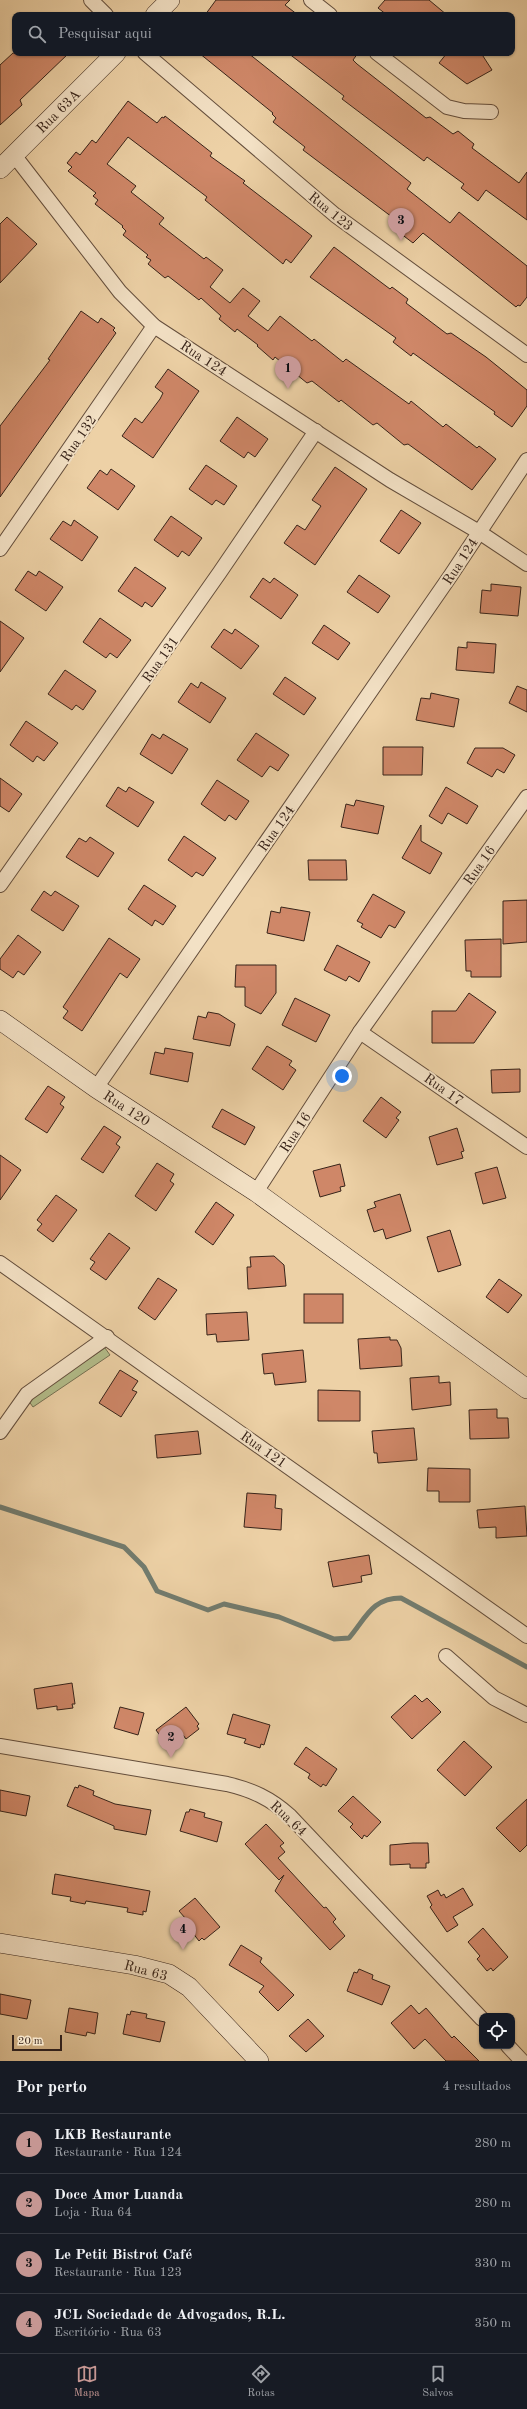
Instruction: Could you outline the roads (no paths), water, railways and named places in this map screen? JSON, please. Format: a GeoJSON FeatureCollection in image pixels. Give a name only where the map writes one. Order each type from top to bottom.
{"type":"FeatureCollection","features":[{"type":"Feature","properties":{"kind":"street"},"geometry":{"type":"LineString","coordinates":[[91,0],[103,12]]}},
{"type":"Feature","properties":{"kind":"street"},"geometry":{"type":"LineString","coordinates":[[158,12],[170,0]]}},
{"type":"Feature","properties":{"kind":"street"},"geometry":{"type":"LineString","coordinates":[[311,0],[326,12]]}},
{"type":"Feature","properties":{"kind":"street","name":"Rua 63A"},"geometry":{"type":"LineString","coordinates":[[0,169],[113,56]]}},
{"type":"Feature","properties":{"kind":"street","name":"Rua 123"},"geometry":{"type":"LineString","coordinates":[[149,56],[335,215],[527,355]]}},
{"type":"Feature","properties":{"kind":"street"},"geometry":{"type":"LineString","coordinates":[[381,56],[447,107],[464,111],[491,112]]}},
{"type":"Feature","properties":{"kind":"street","name":"Rua 124"},"geometry":{"type":"LineString","coordinates":[[14,155],[120,292],[154,326],[390,480],[479,532],[96,1088]]}},
{"type":"Feature","properties":{"kind":"street","name":"Rua 132"},"geometry":{"type":"LineString","coordinates":[[0,549],[154,326]]}},
{"type":"Feature","properties":{"kind":"street","name":"Rua 131"},"geometry":{"type":"LineString","coordinates":[[0,885],[216,579],[316,432]]}},
{"type":"Feature","properties":{"kind":"street"},"geometry":{"type":"LineString","coordinates":[[527,460],[479,532],[527,564]]}},
{"type":"Feature","properties":{"kind":"street","name":"Rua 16"},"geometry":{"type":"LineString","coordinates":[[256,1192],[360,1032],[527,797]]}},
{"type":"Feature","properties":{"kind":"street","name":"Rua 120"},"geometry":{"type":"LineString","coordinates":[[0,1020],[96,1088],[256,1192]]}},
{"type":"Feature","properties":{"kind":"street","name":"Rua 17"},"geometry":{"type":"LineString","coordinates":[[360,1032],[526,1143]]}},
{"type":"Feature","properties":{"kind":"street"},"geometry":{"type":"LineString","coordinates":[[256,1192],[527,1389]]}},
{"type":"Feature","properties":{"kind":"street","name":"Rua 121"},"geometry":{"type":"LineString","coordinates":[[0,1263],[107,1337],[527,1636]]}},
{"type":"Feature","properties":{"kind":"street"},"geometry":{"type":"LineString","coordinates":[[0,1432],[27,1394],[107,1337]]}},
{"type":"Feature","properties":{"kind":"street"},"geometry":{"type":"LineString","coordinates":[[446,1656],[494,1698],[527,1715]]}},
{"type":"Feature","properties":{"kind":"street","name":"Rua 64"},"geometry":{"type":"LineString","coordinates":[[0,1746],[227,1784],[248,1789],[273,1801],[290,1816],[479,2016]]}},
{"type":"Feature","properties":{"kind":"street","name":"Rua 63"},"geometry":{"type":"LineString","coordinates":[[0,1943],[134,1965],[169,1974],[189,1987],[259,2061]]}},
{"type":"Feature","properties":{"kind":"street"},"geometry":{"type":"LineString","coordinates":[[511,2049],[522,2061]]}},
{"type":"Feature","properties":{"kind":"waterway"},"geometry":{"type":"LineString","coordinates":[[0,1507],[124,1547],[144,1567],[157,1591],[208,1610],[224,1604],[279,1617],[334,1639],[349,1638],[370,1610],[376,1605],[383,1601],[401,1598],[527,1667]]}},
{"type":"Feature","properties":{"kind":"place","name":"Le Petit Bistrot Café"},"geometry":{"type":"Point","coordinates":[401,241]}},
{"type":"Feature","properties":{"kind":"place","name":"LKB Restaurante"},"geometry":{"type":"Point","coordinates":[288,389]}},
{"type":"Feature","properties":{"kind":"place","name":"Doce Amor Luanda"},"geometry":{"type":"Point","coordinates":[171,1758]}},
{"type":"Feature","properties":{"kind":"place","name":"JCL Sociedade de Advogados, R.L."},"geometry":{"type":"Point","coordinates":[183,1950]}}]}
